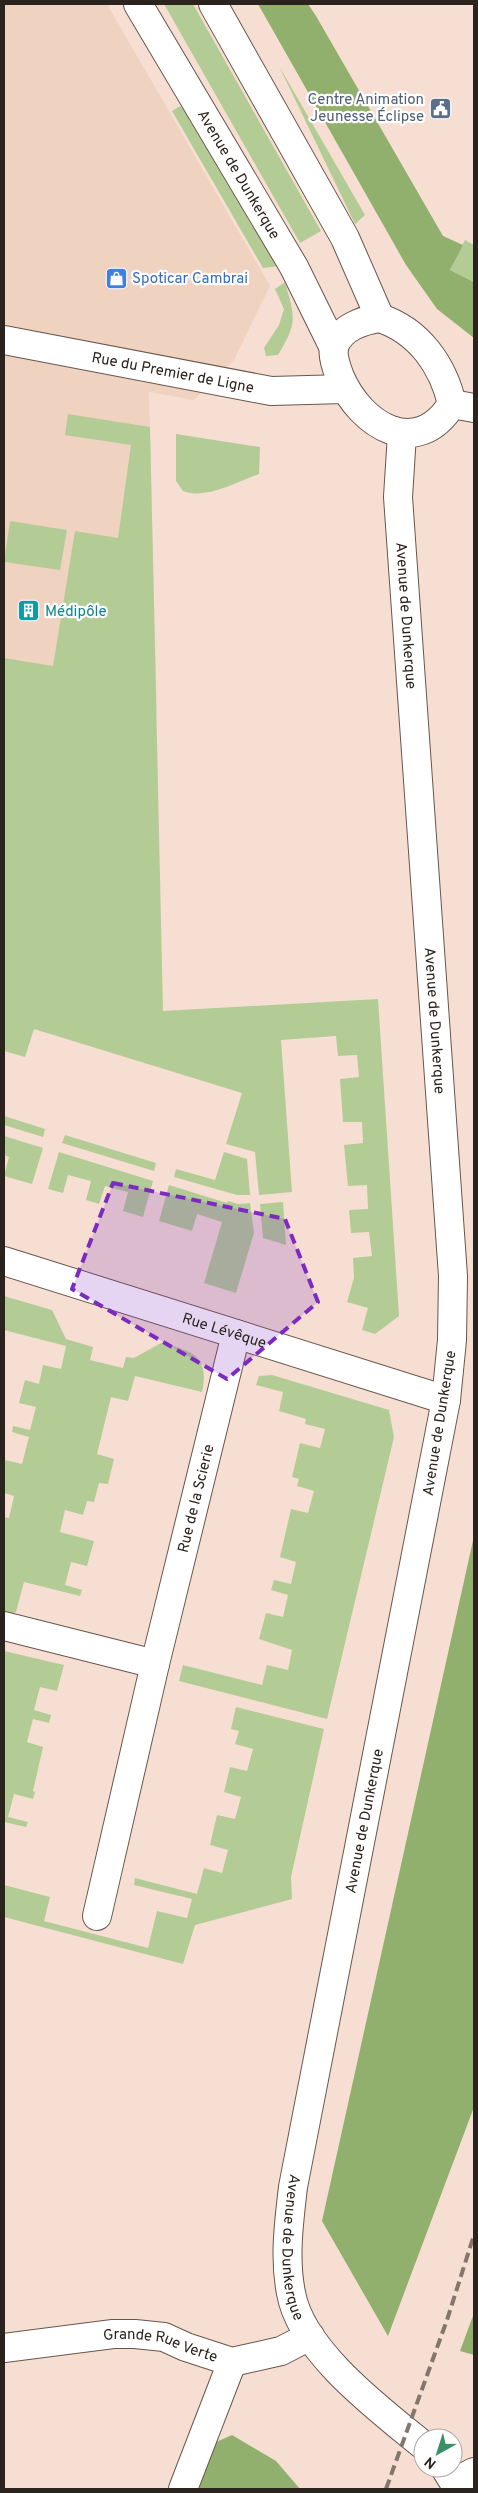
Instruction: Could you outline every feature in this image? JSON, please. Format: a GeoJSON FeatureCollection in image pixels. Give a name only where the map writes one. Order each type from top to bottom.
{"type":"FeatureCollection","features":[{"type":"Feature","properties":{"kind":"main road","name":"Avenue de Dunkerque"},"geometry":{"type":"LineString","coordinates":[[138,4],[294,267],[334,348],[334,360],[345,389],[364,412],[381,426],[402,434],[398,497],[453,1276],[452,1340],[446,1400],[293,2187],[287,2240],[290,2293],[298,2316],[310,2336],[329,2361],[372,2403],[413,2437]]}},
{"type":"Feature","properties":{"kind":"main road"},"geometry":{"type":"LineString","coordinates":[[213,4],[346,238],[380,318]]}},
{"type":"Feature","properties":{"kind":"main road"},"geometry":{"type":"LineString","coordinates":[[334,348],[342,334],[354,326],[366,320],[380,318],[408,332],[425,348],[440,368],[463,406],[432,427],[413,433],[402,434]]}},
{"type":"Feature","properties":{"kind":"main road","name":"Rue du Premier de Ligne"},"geometry":{"type":"LineString","coordinates":[[4,340],[271,391],[345,389]]}},
{"type":"Feature","properties":{"kind":"main road","name":"Rue Lévêque"},"geometry":{"type":"LineString","coordinates":[[4,1261],[446,1400]]}},
{"type":"Feature","properties":{"kind":"main road","name":"Rue de la Scierie"},"geometry":{"type":"LineString","coordinates":[[98,1916],[155,1664],[236,1334]]}},
{"type":"Feature","properties":{"kind":"main road"},"geometry":{"type":"LineString","coordinates":[[4,1626],[155,1664]]}},
{"type":"Feature","properties":{"kind":"main road","name":"Grande Rue Verte"},"geometry":{"type":"LineString","coordinates":[[4,2348],[113,2334],[135,2334],[164,2337],[194,2350],[232,2362],[281,2350],[310,2336]]}},
{"type":"Feature","properties":{"kind":"main road"},"geometry":{"type":"LineString","coordinates":[[183,2489],[232,2362]]}},
{"type":"Feature","properties":{"kind":"highlighted area"},"geometry":{"type":"Polygon","coordinates":[[[113,1183],[285,1219],[318,1302],[227,1379],[72,1289],[113,1183]]]}},
{"type":"Feature","properties":{"kind":"shaded area"},"geometry":{"type":"Polygon","coordinates":[[[4,4],[107,4],[270,286],[234,360],[194,400],[149,392],[157,715],[4,691],[4,4]]]}},
{"type":"Feature","properties":{"kind":"green space"},"geometry":{"type":"Polygon","coordinates":[[[164,4],[193,4],[321,231],[300,243],[164,4]]]}},
{"type":"Feature","properties":{"kind":"green space"},"geometry":{"type":"Polygon","coordinates":[[[258,4],[308,4],[316,16],[443,236],[463,245],[450,270],[474,282],[474,338],[437,309],[406,265],[258,4]]]}},
{"type":"Feature","properties":{"kind":"green space"},"geometry":{"type":"Polygon","coordinates":[[[279,66],[365,215],[355,224],[279,66]]]}},
{"type":"Feature","properties":{"kind":"green space"},"geometry":{"type":"Polygon","coordinates":[[[180,106],[190,115],[279,266],[263,268],[172,111],[180,106]]]}},
{"type":"Feature","properties":{"kind":"green space"},"geometry":{"type":"Polygon","coordinates":[[[465,240],[474,245],[474,282],[450,270],[465,240]]]}},
{"type":"Feature","properties":{"kind":"green space"},"geometry":{"type":"Polygon","coordinates":[[[285,282],[291,304],[292,327],[278,355],[266,356],[264,348],[279,325],[284,309],[275,289],[285,282]]]}},
{"type":"Feature","properties":{"kind":"green space"},"geometry":{"type":"Polygon","coordinates":[[[68,414],[150,427],[163,1011],[378,999],[399,1316],[375,1334],[362,1330],[368,1308],[347,1302],[354,1278],[353,1258],[372,1256],[369,1232],[351,1233],[349,1210],[368,1209],[367,1185],[348,1186],[344,1145],[363,1143],[362,1122],[343,1122],[340,1079],[359,1077],[357,1055],[338,1056],[336,1036],[281,1040],[292,1192],[259,1195],[255,1152],[226,1144],[242,1093],[34,1029],[25,1057],[4,1051],[4,658],[53,666],[75,531],[118,538],[131,445],[65,435],[68,414]]]}},
{"type":"Feature","properties":{"kind":"green space"},"geometry":{"type":"Polygon","coordinates":[[[176,434],[260,447],[259,474],[212,492],[192,493],[183,491],[176,481],[176,434]]]}},
{"type":"Feature","properties":{"kind":"green space"},"geometry":{"type":"Polygon","coordinates":[[[10,521],[67,530],[60,570],[4,562],[10,521]]]}},
{"type":"Feature","properties":{"kind":"green space"},"geometry":{"type":"Polygon","coordinates":[[[4,1116],[45,1129],[43,1137],[4,1125],[4,1116]]]}},
{"type":"Feature","properties":{"kind":"green space"},"geometry":{"type":"Polygon","coordinates":[[[65,1135],[156,1163],[154,1171],[62,1143],[65,1135]]]}},
{"type":"Feature","properties":{"kind":"green space"},"geometry":{"type":"Polygon","coordinates":[[[4,1136],[43,1148],[32,1184],[4,1176],[9,1157],[4,1155],[4,1136]]]}},
{"type":"Feature","properties":{"kind":"green space"},"geometry":{"type":"Polygon","coordinates":[[[59,1152],[153,1181],[143,1217],[123,1211],[128,1192],[105,1186],[99,1204],[86,1200],[91,1181],[68,1175],[63,1193],[48,1189],[59,1152]]]}},
{"type":"Feature","properties":{"kind":"green space"},"geometry":{"type":"Polygon","coordinates":[[[224,1152],[247,1159],[250,1195],[237,1195],[174,1177],[176,1169],[215,1180],[224,1152]]]}},
{"type":"Feature","properties":{"kind":"green space"},"geometry":{"type":"Polygon","coordinates":[[[169,1185],[227,1203],[228,1201],[238,1204],[250,1203],[254,1233],[236,1293],[204,1283],[222,1222],[197,1214],[192,1231],[159,1221],[169,1185]]]}},
{"type":"Feature","properties":{"kind":"green space"},"geometry":{"type":"Polygon","coordinates":[[[283,1202],[286,1245],[263,1238],[260,1204],[283,1202]]]}},
{"type":"Feature","properties":{"kind":"green space"},"geometry":{"type":"Polygon","coordinates":[[[4,1296],[52,1310],[66,1339],[93,1347],[90,1360],[123,1368],[126,1357],[134,1358],[161,1343],[190,1352],[196,1357],[201,1362],[204,1380],[202,1392],[135,1376],[128,1401],[111,1397],[97,1454],[114,1459],[108,1484],[99,1483],[94,1502],[87,1501],[83,1515],[65,1510],[60,1532],[94,1541],[87,1566],[71,1562],[65,1585],[82,1590],[80,1596],[24,1582],[16,1612],[4,1616],[4,1517],[9,1518],[14,1496],[4,1493],[5,1460],[22,1464],[29,1437],[12,1432],[13,1426],[30,1430],[36,1407],[19,1403],[25,1380],[39,1384],[43,1365],[61,1369],[66,1346],[4,1330],[4,1296]]]}},
{"type":"Feature","properties":{"kind":"green space"},"geometry":{"type":"Polygon","coordinates":[[[272,1375],[389,1410],[394,1437],[327,1719],[179,1681],[183,1665],[262,1685],[267,1665],[288,1670],[292,1650],[259,1639],[266,1613],[283,1617],[288,1595],[271,1590],[274,1580],[291,1584],[296,1562],[280,1557],[291,1509],[308,1513],[314,1491],[297,1486],[299,1479],[292,1477],[300,1443],[320,1448],[325,1429],[305,1424],[306,1419],[279,1411],[283,1392],[256,1385],[259,1376],[272,1375]]]}},
{"type":"Feature","properties":{"kind":"green space"},"geometry":{"type":"Polygon","coordinates":[[[474,1536],[474,2107],[388,2336],[322,2221],[474,1536]]]}},
{"type":"Feature","properties":{"kind":"green space"},"geometry":{"type":"Polygon","coordinates":[[[4,1651],[64,1665],[57,1691],[40,1687],[34,1710],[51,1715],[49,1723],[33,1719],[27,1742],[43,1747],[33,1791],[35,1792],[33,1799],[14,1794],[8,1817],[28,1822],[26,1827],[4,1822],[4,1651]]]}},
{"type":"Feature","properties":{"kind":"green space"},"geometry":{"type":"Polygon","coordinates":[[[236,1707],[324,1729],[291,1877],[292,1899],[195,1925],[183,1964],[4,1917],[4,1885],[50,1897],[44,1921],[148,1948],[157,1911],[187,1918],[192,1899],[134,1885],[135,1878],[197,1894],[204,1868],[222,1873],[228,1850],[210,1845],[217,1815],[235,1819],[241,1797],[224,1792],[230,1767],[247,1771],[253,1749],[235,1744],[239,1731],[231,1729],[236,1707]]]}},
{"type":"Feature","properties":{"kind":"green space"},"geometry":{"type":"Polygon","coordinates":[[[474,2313],[474,2355],[460,2351],[474,2313]]]}},
{"type":"Feature","properties":{"kind":"green space"},"geometry":{"type":"Polygon","coordinates":[[[232,2435],[276,2461],[300,2489],[196,2489],[214,2443],[232,2435]]]}},
{"type":"Feature","properties":{"kind":"railway"},"geometry":{"type":"LineString","coordinates":[[386,2489],[447,2320],[474,2235]]}},
{"type":"Feature","properties":{"kind":"place","name":"Centre Animation Jeunesse Éclipse"},"geometry":{"type":"Point","coordinates":[440,108]}},
{"type":"Feature","properties":{"kind":"place","name":"Spoticar Cambrai"},"geometry":{"type":"Point","coordinates":[116,278]}},
{"type":"Feature","properties":{"kind":"place","name":"Médipôle"},"geometry":{"type":"Point","coordinates":[29,611]}}]}
